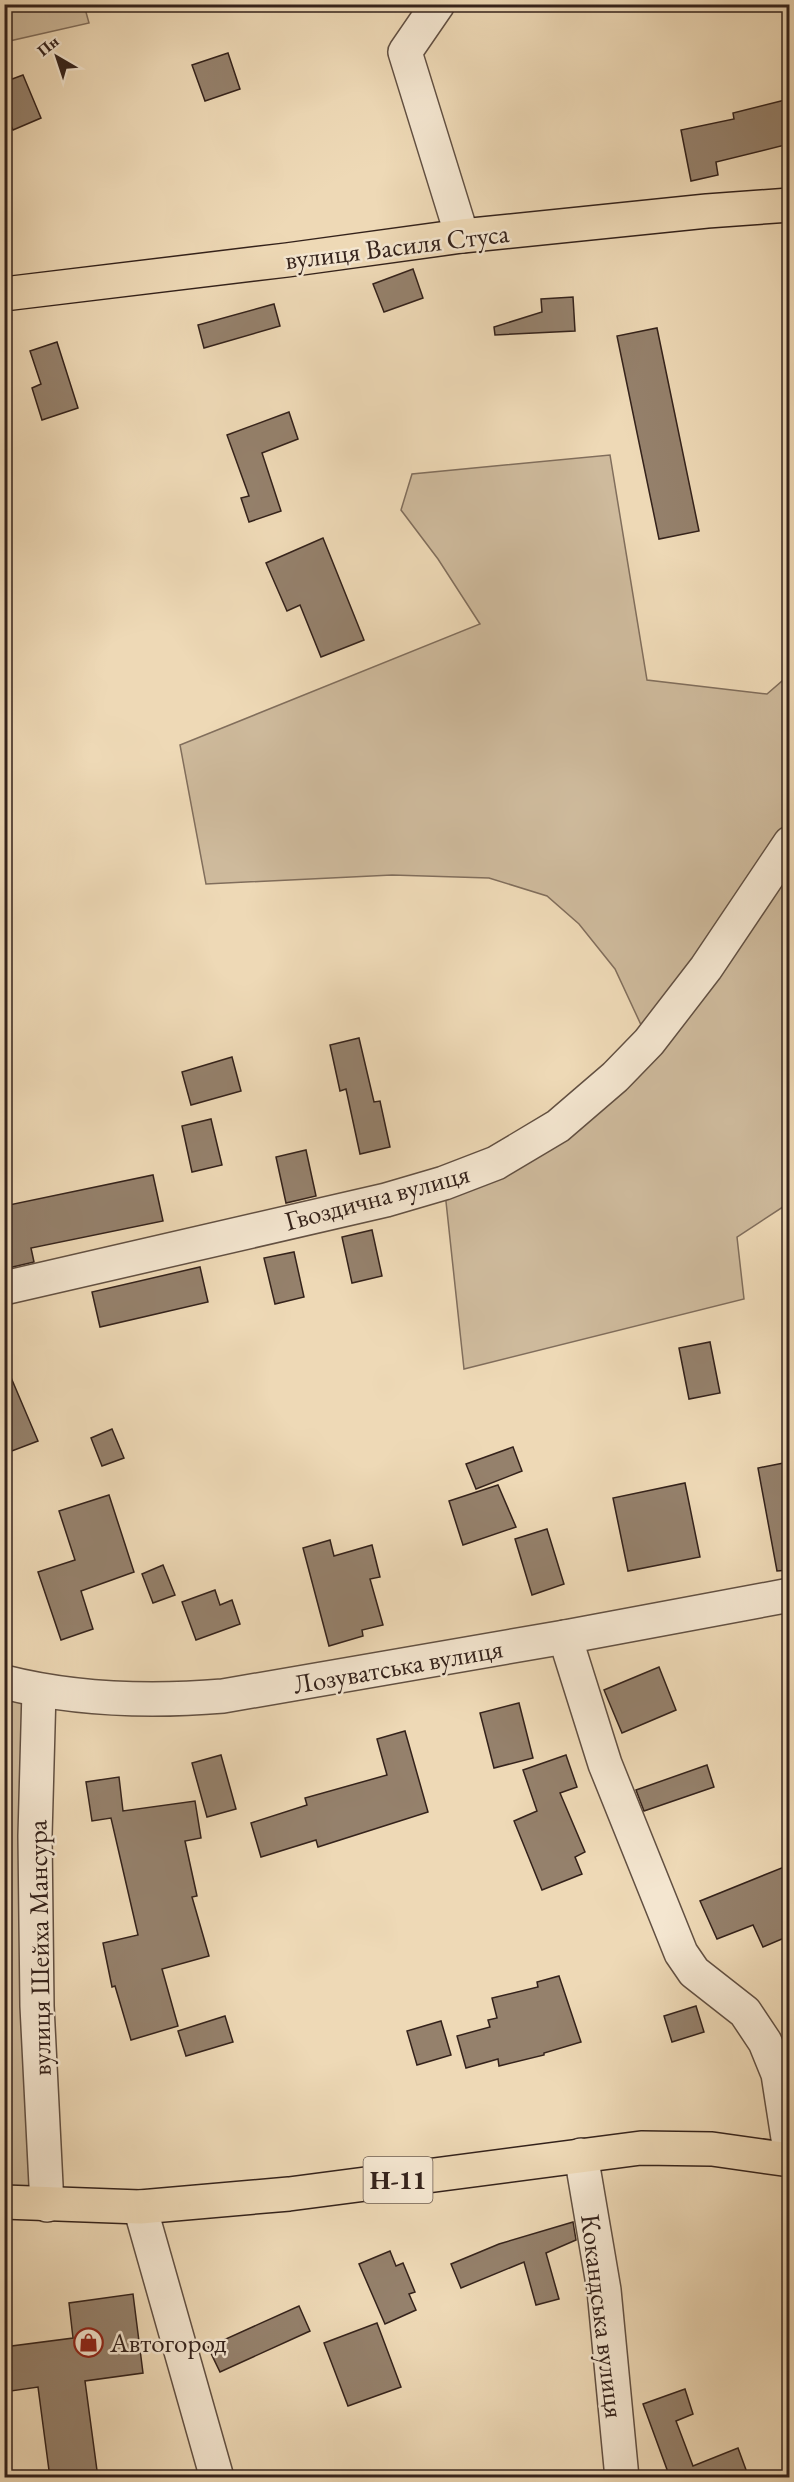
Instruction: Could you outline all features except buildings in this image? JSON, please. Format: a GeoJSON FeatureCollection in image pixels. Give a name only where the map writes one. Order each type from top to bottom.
{"type":"FeatureCollection","features":[{"type":"Feature","properties":{"kind":"main road","name":"вулиця Василя Стуса"},"geometry":{"type":"LineString","coordinates":[[4,294],[287,260],[462,236],[789,205]]}},
{"type":"Feature","properties":{"kind":"main road","name":"Н-11"},"geometry":{"type":"LineString","coordinates":[[4,2202],[140,2207],[289,2194],[641,2148],[712,2149],[789,2160]]}},
{"type":"Feature","properties":{"kind":"street"},"geometry":{"type":"LineString","coordinates":[[438,4],[405,52],[455,206],[462,236]]}},
{"type":"Feature","properties":{"kind":"street","name":"Гвоздична вулиця"},"geometry":{"type":"LineString","coordinates":[[4,1288],[386,1200],[444,1183],[496,1162],[558,1126],[615,1077],[649,1042],[706,968],[789,843]]}},
{"type":"Feature","properties":{"kind":"street","name":"Лозуватська вулиця"},"geometry":{"type":"LineString","coordinates":[[4,1682],[39,1691],[130,1699],[223,1696],[565,1637],[789,1595]]}},
{"type":"Feature","properties":{"kind":"street"},"geometry":{"type":"LineString","coordinates":[[565,1637],[605,1764],[681,1953],[694,1972],[745,2012],[765,2042],[778,2074],[789,2151]]}},
{"type":"Feature","properties":{"kind":"street","name":"вулиця Шейха Мансура"},"geometry":{"type":"LineString","coordinates":[[39,1691],[35,1836],[37,2006],[47,2205]]}},
{"type":"Feature","properties":{"kind":"street","name":"Кокандська вулиця"},"geometry":{"type":"LineString","coordinates":[[581,2155],[604,2290],[622,2478]]}},
{"type":"Feature","properties":{"kind":"street"},"geometry":{"type":"LineString","coordinates":[[140,2207],[218,2478]]}},
{"type":"Feature","properties":{"kind":"shaded area"},"geometry":{"type":"Polygon","coordinates":[[[4,5],[84,5],[89,23],[5,42],[4,5]]]}},
{"type":"Feature","properties":{"kind":"shaded area"},"geometry":{"type":"Polygon","coordinates":[[[610,455],[647,680],[767,694],[789,675],[789,1203],[737,1237],[744,1299],[464,1369],[444,1183],[496,1163],[649,1042],[615,969],[579,924],[547,896],[489,878],[392,875],[206,884],[180,745],[480,624],[438,559],[401,510],[412,474],[610,455]]]}},
{"type":"Feature","properties":{"kind":"shaded area"},"geometry":{"type":"Polygon","coordinates":[[[4,1682],[39,1691],[47,2205],[5,2202],[4,1682]]]}},
{"type":"Feature","properties":{"kind":"place","name":"Автогород"},"geometry":{"type":"Point","coordinates":[89,2342]}}]}
